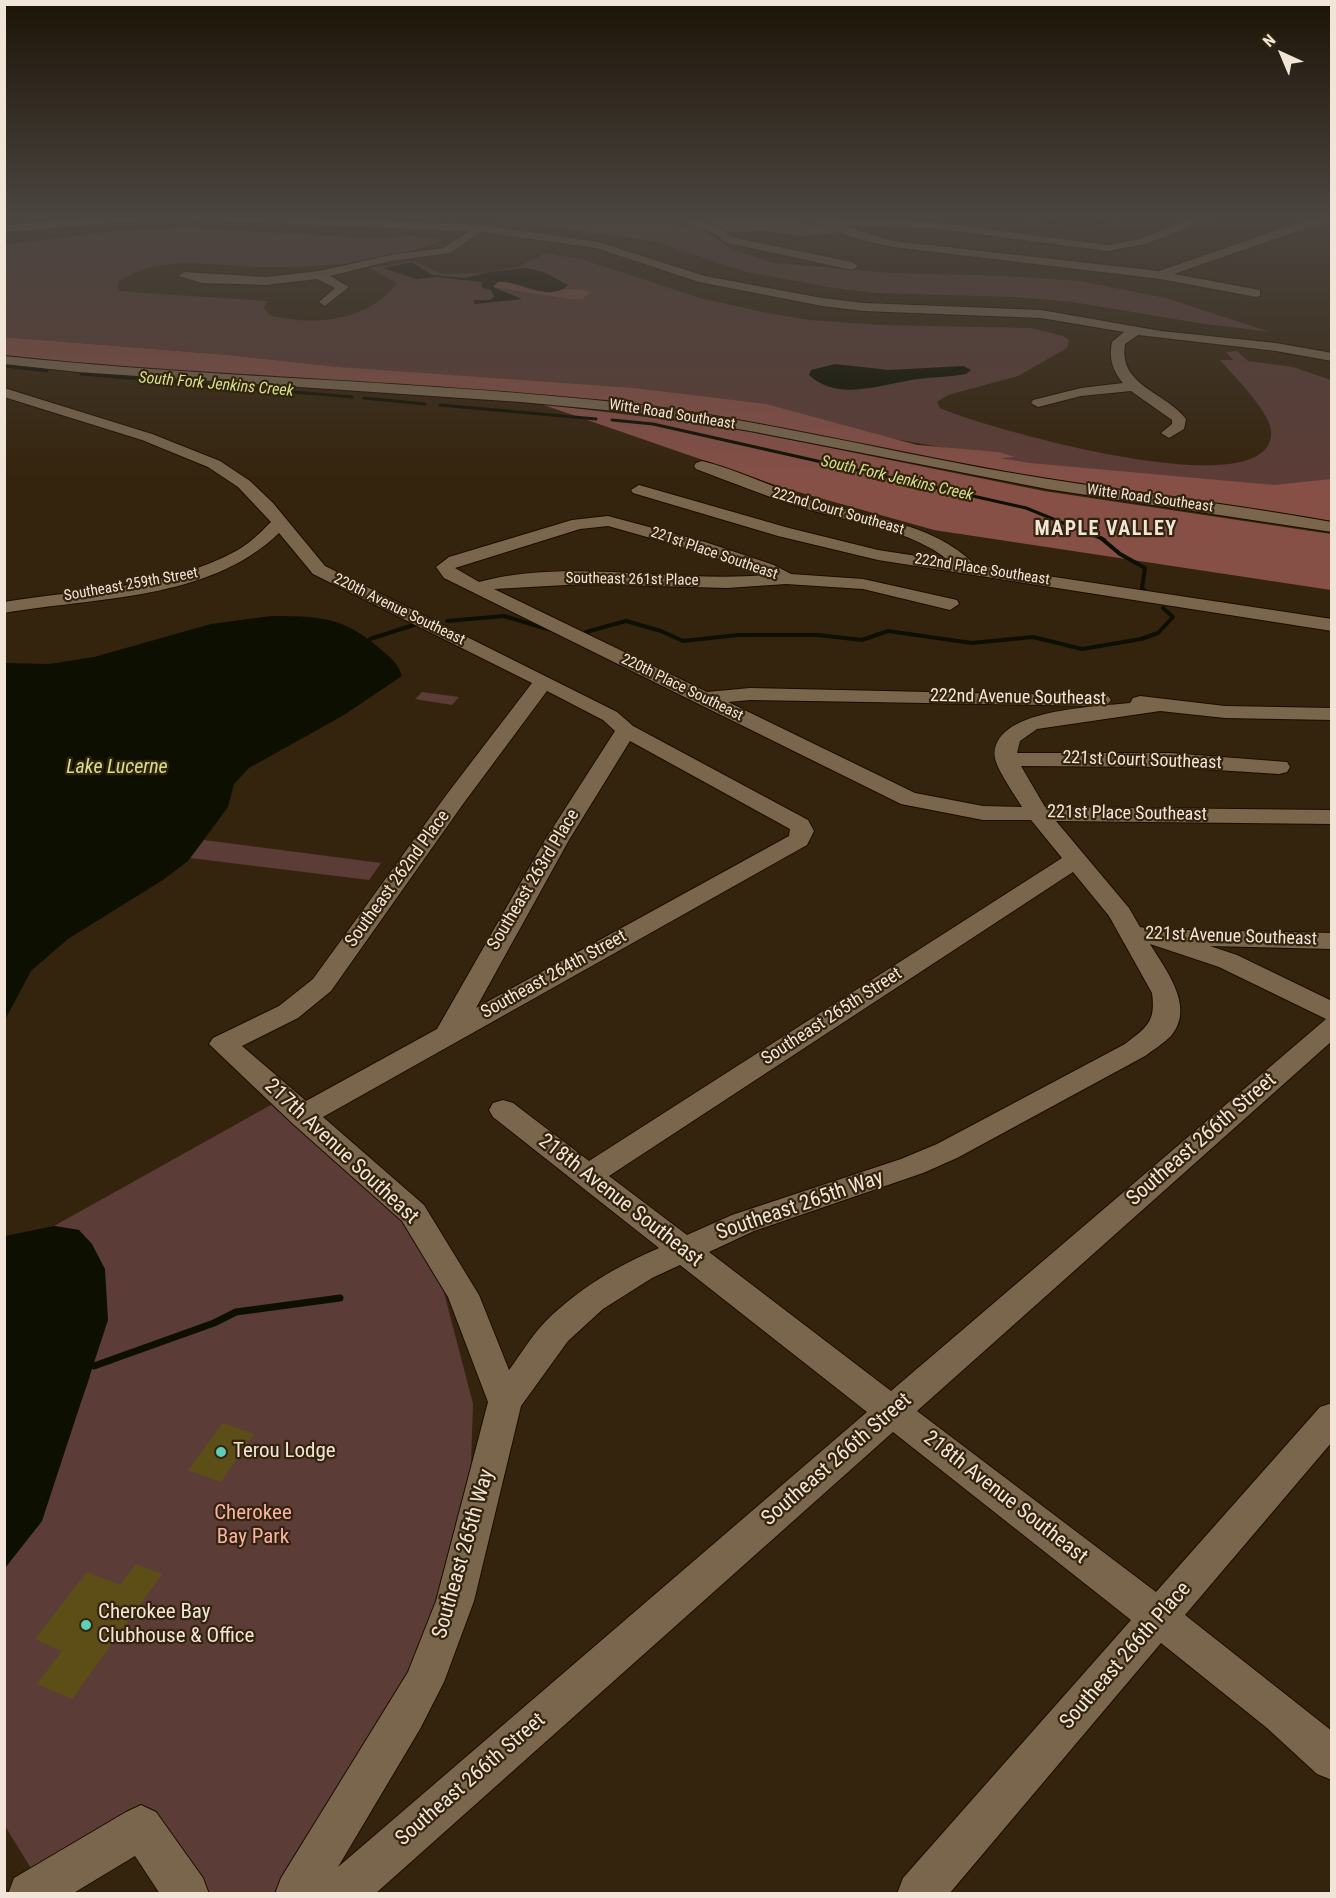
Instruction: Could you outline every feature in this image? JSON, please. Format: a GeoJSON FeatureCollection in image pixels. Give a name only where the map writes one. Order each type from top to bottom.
{"type":"FeatureCollection","features":[{"type":"Feature","properties":{"kind":"street"},"geometry":{"type":"LineString","coordinates":[[844,305],[1031,313],[1332,357]]}},
{"type":"Feature","properties":{"kind":"street"},"geometry":{"type":"LineString","coordinates":[[1137,330],[1119,342],[1117,349],[1120,369],[1134,386],[1179,419],[1179,426],[1169,433]]}},
{"type":"Feature","properties":{"kind":"street","name":"Witte Road Southeast"},"geometry":{"type":"LineString","coordinates":[[4,360],[72,368],[626,407],[723,422],[1033,482],[1230,510],[1332,528]]}},
{"type":"Feature","properties":{"kind":"street"},"geometry":{"type":"LineString","coordinates":[[39,379],[72,368]]}},
{"type":"Feature","properties":{"kind":"street"},"geometry":{"type":"LineString","coordinates":[[1038,403],[1081,392],[1134,386]]}},
{"type":"Feature","properties":{"kind":"street","name":"220th Avenue Southeast"},"geometry":{"type":"LineString","coordinates":[[4,392],[147,437],[214,464],[244,484],[319,570],[610,716],[626,730],[793,819],[800,825],[802,831]]}},
{"type":"Feature","properties":{"kind":"street","name":"222nd Court Southeast"},"geometry":{"type":"LineString","coordinates":[[702,466],[804,503],[919,536],[941,545],[968,567]]}},
{"type":"Feature","properties":{"kind":"street","name":"222nd Place Southeast"},"geometry":{"type":"LineString","coordinates":[[639,490],[826,543],[878,555],[968,567],[1332,625]]}},
{"type":"Feature","properties":{"kind":"street","name":"221st Place Southeast"},"geometry":{"type":"LineString","coordinates":[[445,567],[455,561],[578,524],[598,521],[621,523],[768,569],[787,579],[872,586],[950,604]]}},
{"type":"Feature","properties":{"kind":"street","name":"Southeast 259th Street"},"geometry":{"type":"LineString","coordinates":[[4,608],[157,583],[204,571],[241,555],[280,523]]}},
{"type":"Feature","properties":{"kind":"street","name":"220th Place Southeast"},"geometry":{"type":"LineString","coordinates":[[445,567],[450,574],[898,795],[923,802]]}},
{"type":"Feature","properties":{"kind":"street","name":"Southeast 261st Place"},"geometry":{"type":"LineString","coordinates":[[478,588],[508,580],[585,578],[698,582],[787,579]]}},
{"type":"Feature","properties":{"kind":"street","name":"Southeast 262nd Place"},"geometry":{"type":"LineString","coordinates":[[223,1044],[287,1013],[312,996],[322,985],[455,798],[544,681]]}},
{"type":"Feature","properties":{"kind":"street","name":"222nd Avenue Southeast"},"geometry":{"type":"LineString","coordinates":[[704,699],[750,694],[1114,700],[1225,712],[1332,714]]}},
{"type":"Feature","properties":{"kind":"street"},"geometry":{"type":"LineString","coordinates":[[1006,759],[1009,738],[1032,723],[1158,705]]}},
{"type":"Feature","properties":{"kind":"street","name":"Southeast 263rd Place"},"geometry":{"type":"LineString","coordinates":[[448,1034],[557,840],[626,730]]}},
{"type":"Feature","properties":{"kind":"street","name":"221st Court Southeast"},"geometry":{"type":"LineString","coordinates":[[1006,759],[1149,760],[1279,767]]}},
{"type":"Feature","properties":{"kind":"street","name":"Southeast 265th Way"},"geometry":{"type":"LineString","coordinates":[[297,1893],[406,1715],[437,1651],[468,1556],[505,1402],[556,1332],[591,1300],[641,1269],[743,1223],[912,1166],[947,1151],[1150,1040],[1161,1030],[1167,1007],[1165,993],[1120,913],[1037,813],[1006,759]]}},
{"type":"Feature","properties":{"kind":"street","name":"221st Place Southeast"},"geometry":{"type":"LineString","coordinates":[[923,802],[963,811],[1332,817]]}},
{"type":"Feature","properties":{"kind":"street","name":"Southeast 264th Street"},"geometry":{"type":"LineString","coordinates":[[302,1116],[799,840],[802,831]]}},
{"type":"Feature","properties":{"kind":"street","name":"Southeast 265th Street"},"geometry":{"type":"LineString","coordinates":[[587,1176],[1076,859]]}},
{"type":"Feature","properties":{"kind":"street"},"geometry":{"type":"LineString","coordinates":[[1130,932],[1174,942],[1228,961],[1332,1012]]}},
{"type":"Feature","properties":{"kind":"street","name":"221st Avenue Southeast"},"geometry":{"type":"LineString","coordinates":[[1130,932],[1181,938],[1332,941]]}},
{"type":"Feature","properties":{"kind":"street","name":"Southeast 266th Street"},"geometry":{"type":"LineString","coordinates":[[341,1893],[1332,1026]]}},
{"type":"Feature","properties":{"kind":"street","name":"217th Avenue Southeast"},"geometry":{"type":"LineString","coordinates":[[223,1044],[413,1213],[463,1295],[505,1402]]}},
{"type":"Feature","properties":{"kind":"street","name":"218th Avenue Southeast"},"geometry":{"type":"LineString","coordinates":[[503,1110],[1159,1618],[1281,1714],[1332,1759]]}},
{"type":"Feature","properties":{"kind":"street","name":"Southeast 266th Place"},"geometry":{"type":"LineString","coordinates":[[919,1893],[1332,1417]]}},
{"type":"Feature","properties":{"kind":"street"},"geometry":{"type":"LineString","coordinates":[[30,1893],[141,1827],[187,1893]]}},
{"type":"Feature","properties":{"kind":"green space"},"geometry":{"type":"Polygon","coordinates":[[[5,305],[265,305],[264,308],[270,315],[286,319],[322,320],[356,313],[374,305],[730,305],[809,320],[882,325],[1031,328],[1063,336],[1069,340],[1067,348],[1018,376],[948,395],[937,402],[940,408],[1009,431],[1123,457],[1180,464],[1228,464],[1260,454],[1271,430],[1264,413],[1220,360],[1233,360],[1226,352],[1237,351],[1248,361],[1293,367],[1331,380],[1331,483],[1310,487],[1112,478],[873,435],[339,367],[228,355],[5,337],[5,305]]]}},
{"type":"Feature","properties":{"kind":"green space"},"geometry":{"type":"Polygon","coordinates":[[[1088,305],[1186,305],[1270,332],[1198,323],[1088,305]]]}},
{"type":"Feature","properties":{"kind":"green space"},"geometry":{"type":"Polygon","coordinates":[[[422,692],[459,697],[452,705],[415,699],[422,692]]]}},
{"type":"Feature","properties":{"kind":"green space"},"geometry":{"type":"Polygon","coordinates":[[[204,840],[381,863],[369,880],[190,858],[204,840]]]}},
{"type":"Feature","properties":{"kind":"green space","name":"Cherokee Bay Park"},"geometry":{"type":"Polygon","coordinates":[[[278,1101],[409,1214],[434,1254],[473,1404],[471,1463],[454,1578],[404,1689],[275,1893],[210,1893],[146,1806],[32,1870],[5,1826],[5,1568],[42,1521],[58,1465],[90,1377],[79,1230],[54,1226],[278,1101]]]}},
{"type":"Feature","properties":{"kind":"shaded area"},"geometry":{"type":"Polygon","coordinates":[[[4,337],[228,355],[339,367],[633,388],[766,404],[917,445],[998,452],[1015,457],[1001,458],[1030,463],[1274,485],[1331,479],[1331,522],[1033,480],[592,400],[87,364],[5,355],[4,337]]]}},
{"type":"Feature","properties":{"kind":"shaded area"},"geometry":{"type":"Polygon","coordinates":[[[541,404],[727,427],[1044,491],[1331,534],[1331,590],[934,530],[784,488],[541,404]]]}},
{"type":"Feature","properties":{"kind":"water"},"geometry":{"type":"Polygon","coordinates":[[[835,364],[889,370],[964,366],[971,370],[960,375],[848,390],[821,383],[809,375],[811,370],[835,364]]]}},
{"type":"Feature","properties":{"kind":"water","name":"Lake Lucerne"},"geometry":{"type":"Polygon","coordinates":[[[271,616],[302,616],[341,624],[366,637],[387,654],[396,664],[402,676],[344,715],[249,768],[234,784],[228,807],[188,861],[163,880],[68,939],[31,971],[5,1020],[5,663],[49,664],[94,657],[211,624],[271,616]]]}},
{"type":"Feature","properties":{"kind":"water"},"geometry":{"type":"Polygon","coordinates":[[[54,1226],[79,1230],[92,1244],[105,1269],[108,1320],[42,1521],[5,1568],[5,1236],[54,1226]]]}},
{"type":"Feature","properties":{"kind":"building","name":"Terou Lodge"},"geometry":{"type":"Polygon","coordinates":[[[223,1423],[254,1434],[221,1482],[188,1470],[223,1423]]]}},
{"type":"Feature","properties":{"kind":"building","name":"Cherokee Bay Clubhouse & Office"},"geometry":{"type":"Polygon","coordinates":[[[136,1564],[162,1574],[72,1699],[37,1684],[62,1651],[35,1639],[87,1572],[120,1585],[136,1564]]]}},
{"type":"Feature","properties":{"kind":"waterway","name":"South Fork Jenkins Creek"},"geometry":{"type":"LineString","coordinates":[[4,366],[47,371]]}},
{"type":"Feature","properties":{"kind":"waterway","name":"South Fork Jenkins Creek"},"geometry":{"type":"LineString","coordinates":[[81,374],[352,397]]}},
{"type":"Feature","properties":{"kind":"waterway","name":"South Fork Jenkins Creek"},"geometry":{"type":"LineString","coordinates":[[364,398],[425,404]]}},
{"type":"Feature","properties":{"kind":"waterway","name":"South Fork Jenkins Creek"},"geometry":{"type":"LineString","coordinates":[[440,405],[596,419]]}},
{"type":"Feature","properties":{"kind":"waterway","name":"South Fork Jenkins Creek"},"geometry":{"type":"LineString","coordinates":[[612,420],[653,424],[1026,508],[1102,539]]}},
{"type":"Feature","properties":{"kind":"waterway","name":"South Fork Jenkins Creek"},"geometry":{"type":"LineString","coordinates":[[1102,539],[1120,554],[1145,568],[1142,588],[1146,592]]}},
{"type":"Feature","properties":{"kind":"waterway","name":"South Fork Jenkins Creek"},"geometry":{"type":"LineString","coordinates":[[586,632],[626,621],[661,631],[683,641],[738,635],[818,635],[862,640],[888,631],[972,643],[1033,637],[1082,649],[1141,639],[1158,633],[1173,617],[1163,608]]}},
{"type":"Feature","properties":{"kind":"waterway","name":"South Fork Jenkins Creek"},"geometry":{"type":"LineString","coordinates":[[447,621],[504,616],[551,630]]}},
{"type":"Feature","properties":{"kind":"waterway","name":"South Fork Jenkins Creek"},"geometry":{"type":"LineString","coordinates":[[370,639],[417,624]]}},
{"type":"Feature","properties":{"kind":"waterway"},"geometry":{"type":"LineString","coordinates":[[94,1366],[214,1323],[236,1312],[340,1298]]}},
{"type":"Feature","properties":{"kind":"place","name":"Terou Lodge"},"geometry":{"type":"Point","coordinates":[221,1452]}},
{"type":"Feature","properties":{"kind":"place","name":"Cherokee Bay Clubhouse & Office"},"geometry":{"type":"Point","coordinates":[86,1625]}},
{"type":"Feature","properties":{"kind":"district","name":"MAPLE VALLEY"},"geometry":{"type":"Point","coordinates":[1106,530]}}]}
